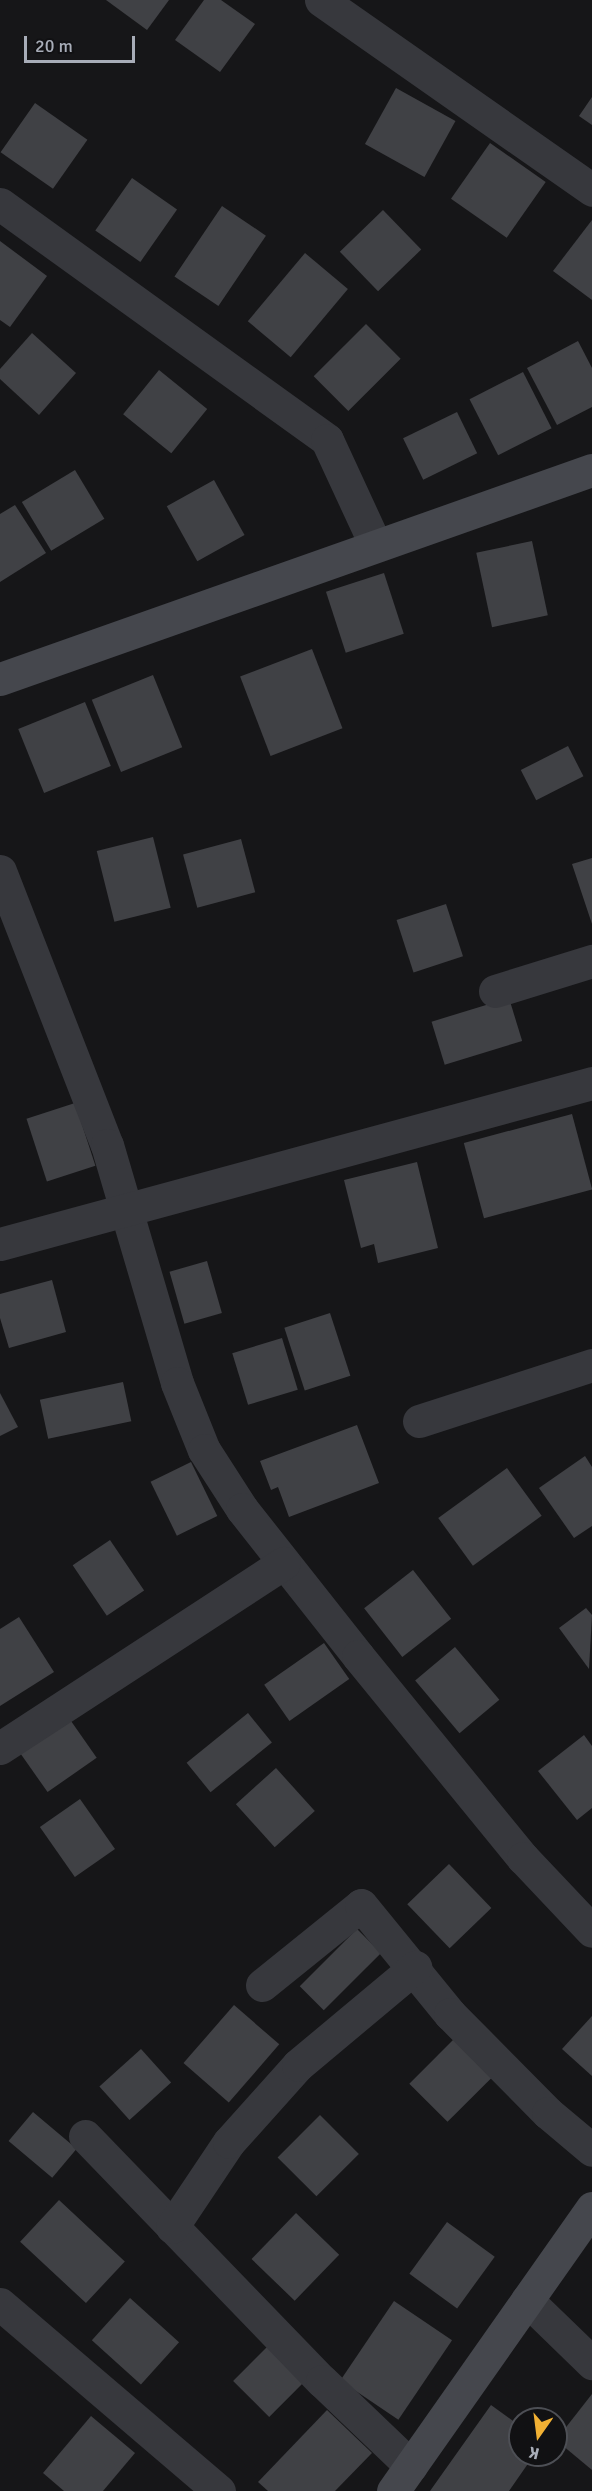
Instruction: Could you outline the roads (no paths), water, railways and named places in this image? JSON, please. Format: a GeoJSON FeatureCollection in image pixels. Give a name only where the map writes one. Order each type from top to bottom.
{"type":"FeatureCollection","features":[{"type":"Feature","properties":{"kind":"street"},"geometry":{"type":"LineString","coordinates":[[321,0],[592,190]]}},
{"type":"Feature","properties":{"kind":"street"},"geometry":{"type":"LineString","coordinates":[[0,204],[327,440],[375,544]]}},
{"type":"Feature","properties":{"kind":"street"},"geometry":{"type":"LineString","coordinates":[[3,673],[592,470]]}},
{"type":"Feature","properties":{"kind":"street"},"geometry":{"type":"LineString","coordinates":[[0,871],[107,1145],[177,1383],[204,1450],[242,1509],[284,1563],[523,1858],[592,1930]]}},
{"type":"Feature","properties":{"kind":"street"},"geometry":{"type":"LineString","coordinates":[[495,991],[592,962]]}},
{"type":"Feature","properties":{"kind":"street"},"geometry":{"type":"LineString","coordinates":[[0,1244],[592,1083]]}},
{"type":"Feature","properties":{"kind":"street"},"geometry":{"type":"LineString","coordinates":[[419,1421],[592,1365]]}},
{"type":"Feature","properties":{"kind":"street"},"geometry":{"type":"LineString","coordinates":[[0,1748],[284,1563]]}},
{"type":"Feature","properties":{"kind":"street"},"geometry":{"type":"LineString","coordinates":[[262,1985],[361,1905],[415,1968],[450,2014],[548,2113],[592,2150]]}},
{"type":"Feature","properties":{"kind":"street"},"geometry":{"type":"LineString","coordinates":[[172,2227],[229,2142],[298,2065],[415,1968]]}},
{"type":"Feature","properties":{"kind":"street"},"geometry":{"type":"LineString","coordinates":[[85,2136],[322,2382],[402,2478],[592,2208]]}},
{"type":"Feature","properties":{"kind":"street"},"geometry":{"type":"LineString","coordinates":[[527,2300],[592,2363]]}},
{"type":"Feature","properties":{"kind":"street"},"geometry":{"type":"LineString","coordinates":[[0,2304],[219,2491]]}}]}
